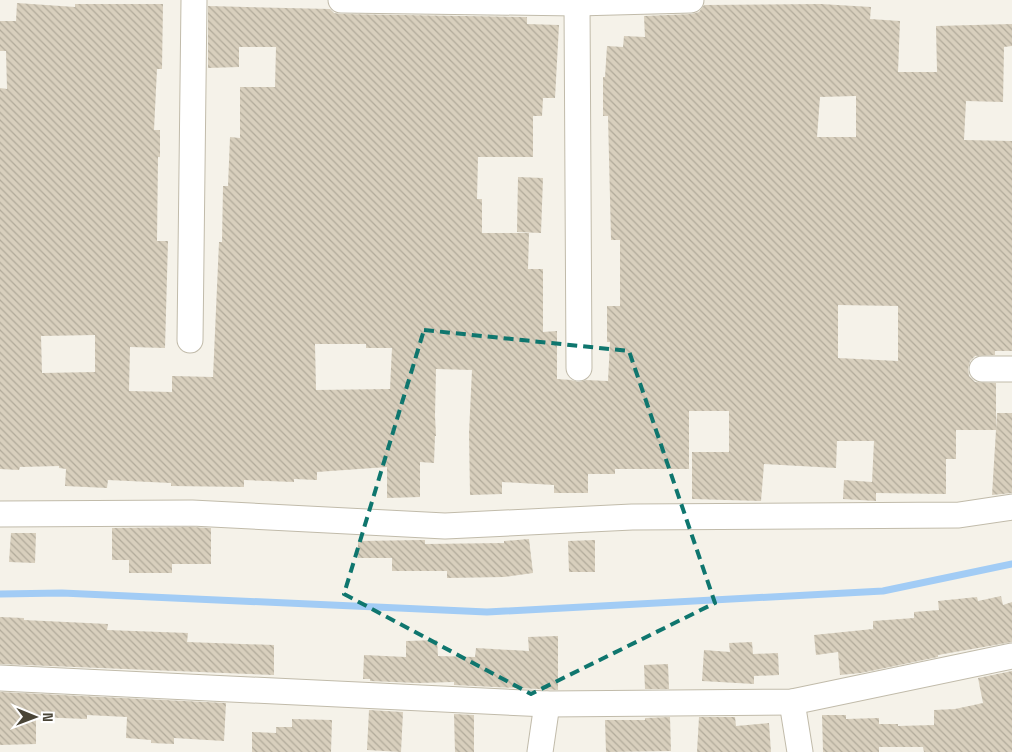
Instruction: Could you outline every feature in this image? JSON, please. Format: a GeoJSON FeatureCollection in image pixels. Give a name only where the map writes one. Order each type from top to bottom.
{"type":"FeatureCollection","features":[{"type":"Feature","properties":{"kind":"street"},"geometry":{"type":"LineString","coordinates":[[190,340],[194,0]]}},
{"type":"Feature","properties":{"kind":"street"},"geometry":{"type":"LineString","coordinates":[[341,0],[577,3],[691,0]]}},
{"type":"Feature","properties":{"kind":"street"},"geometry":{"type":"LineString","coordinates":[[577,3],[579,368]]}},
{"type":"Feature","properties":{"kind":"street"},"geometry":{"type":"LineString","coordinates":[[982,369],[1012,369]]}},
{"type":"Feature","properties":{"kind":"street"},"geometry":{"type":"LineString","coordinates":[[0,514],[192,512],[446,526],[632,517],[959,515],[1012,507]]}},
{"type":"Feature","properties":{"kind":"street"},"geometry":{"type":"LineString","coordinates":[[0,678],[547,704],[792,702],[1012,656]]}},
{"type":"Feature","properties":{"kind":"street"},"geometry":{"type":"LineString","coordinates":[[792,702],[800,752]]}},
{"type":"Feature","properties":{"kind":"street"},"geometry":{"type":"LineString","coordinates":[[540,752],[547,704]]}},
{"type":"Feature","properties":{"kind":"highlighted area"},"geometry":{"type":"Polygon","coordinates":[[[424,330],[629,351],[715,603],[531,694],[344,594],[424,330]]]}},
{"type":"Feature","properties":{"kind":"building"},"geometry":{"type":"Polygon","coordinates":[[[17,3],[75,7],[75,4],[163,4],[162,69],[157,69],[154,130],[160,130],[157,241],[168,241],[165,348],[130,347],[129,391],[172,392],[172,376],[213,377],[219,242],[222,242],[223,186],[228,186],[230,137],[240,138],[240,87],[275,87],[276,47],[239,47],[239,67],[208,68],[208,6],[330,9],[334,13],[341,14],[527,17],[527,24],[559,25],[555,98],[543,98],[542,116],[533,116],[533,157],[478,157],[477,199],[482,199],[482,233],[529,233],[528,269],[543,269],[543,332],[557,331],[557,379],[579,382],[586,380],[608,381],[610,342],[607,342],[607,306],[620,306],[620,240],[611,240],[608,116],[603,116],[603,77],[605,77],[607,46],[623,47],[624,36],[645,37],[644,16],[692,14],[699,12],[704,5],[821,4],[871,7],[870,19],[900,21],[898,72],[937,72],[936,26],[1012,24],[1012,46],[1004,47],[1003,102],[966,101],[964,140],[1012,141],[1012,351],[995,351],[995,355],[975,356],[970,361],[968,369],[969,376],[975,382],[996,383],[996,429],[997,413],[1012,413],[1012,493],[992,495],[996,430],[956,430],[956,459],[946,459],[946,494],[876,493],[876,501],[843,499],[844,480],[872,482],[874,441],[837,441],[836,468],[764,464],[761,501],[692,499],[692,452],[729,452],[729,411],[689,411],[689,469],[615,469],[615,474],[588,474],[588,493],[554,493],[554,485],[502,482],[502,494],[470,495],[469,433],[472,370],[436,369],[434,463],[420,462],[420,497],[387,498],[387,467],[317,472],[317,480],[294,479],[294,482],[244,480],[244,487],[171,486],[171,483],[108,480],[107,488],[65,486],[66,469],[59,468],[59,466],[20,467],[19,470],[0,469],[0,88],[7,89],[6,51],[0,51],[0,21],[16,21],[17,3]],[[856,96],[820,97],[817,137],[856,137],[856,96]],[[838,305],[838,358],[898,361],[898,306],[838,305]],[[95,335],[41,336],[42,373],[95,372],[95,335]],[[315,344],[316,390],[390,389],[392,348],[366,348],[366,344],[315,344]]]}},
{"type":"Feature","properties":{"kind":"building"},"geometry":{"type":"Polygon","coordinates":[[[518,177],[543,178],[541,233],[517,232],[518,177]]]}},
{"type":"Feature","properties":{"kind":"building"},"geometry":{"type":"Polygon","coordinates":[[[112,528],[211,528],[211,564],[172,564],[172,573],[129,573],[129,560],[112,560],[112,528]]]}},
{"type":"Feature","properties":{"kind":"building"},"geometry":{"type":"Polygon","coordinates":[[[11,533],[36,533],[35,563],[9,562],[11,533]]]}},
{"type":"Feature","properties":{"kind":"building"},"geometry":{"type":"Polygon","coordinates":[[[529,539],[533,573],[504,577],[447,578],[447,571],[392,571],[392,558],[358,558],[358,541],[425,540],[425,544],[504,543],[504,541],[529,539]]]}},
{"type":"Feature","properties":{"kind":"building"},"geometry":{"type":"Polygon","coordinates":[[[595,540],[595,572],[569,572],[568,541],[595,540]]]}},
{"type":"Feature","properties":{"kind":"building"},"geometry":{"type":"Polygon","coordinates":[[[1001,596],[1003,605],[1012,602],[1012,642],[938,655],[938,657],[861,673],[840,675],[838,652],[816,655],[814,635],[873,629],[873,621],[914,618],[914,612],[939,610],[938,601],[977,597],[978,601],[1001,596]]]}},
{"type":"Feature","properties":{"kind":"building"},"geometry":{"type":"Polygon","coordinates":[[[0,617],[108,624],[107,630],[188,633],[187,642],[274,645],[274,675],[0,664],[0,617]]]}},
{"type":"Feature","properties":{"kind":"building"},"geometry":{"type":"Polygon","coordinates":[[[558,636],[558,690],[454,685],[454,682],[418,683],[363,679],[364,655],[406,657],[406,641],[437,640],[438,656],[475,657],[476,648],[529,651],[528,637],[558,636]]]}},
{"type":"Feature","properties":{"kind":"building"},"geometry":{"type":"Polygon","coordinates":[[[752,642],[753,654],[778,653],[779,675],[754,676],[754,684],[702,681],[704,650],[730,652],[729,643],[752,642]]]}},
{"type":"Feature","properties":{"kind":"building"},"geometry":{"type":"Polygon","coordinates":[[[668,664],[669,689],[645,689],[644,665],[668,664]]]}},
{"type":"Feature","properties":{"kind":"building"},"geometry":{"type":"Polygon","coordinates":[[[1012,671],[1012,752],[924,752],[923,747],[879,747],[879,752],[823,752],[822,715],[846,715],[846,719],[879,718],[879,724],[898,724],[898,726],[934,725],[934,710],[955,709],[983,703],[978,678],[1012,671]]]}},
{"type":"Feature","properties":{"kind":"building"},"geometry":{"type":"Polygon","coordinates":[[[0,692],[226,703],[224,741],[174,738],[174,744],[151,743],[151,740],[126,738],[127,717],[87,715],[87,719],[36,717],[36,744],[0,745],[0,692]]]}},
{"type":"Feature","properties":{"kind":"building"},"geometry":{"type":"Polygon","coordinates":[[[369,710],[403,712],[401,752],[367,750],[369,710]]]}},
{"type":"Feature","properties":{"kind":"building"},"geometry":{"type":"Polygon","coordinates":[[[454,714],[474,715],[474,752],[455,752],[454,714]]]}},
{"type":"Feature","properties":{"kind":"building"},"geometry":{"type":"Polygon","coordinates":[[[670,717],[671,751],[606,752],[605,720],[645,720],[645,718],[670,717]]]}},
{"type":"Feature","properties":{"kind":"building"},"geometry":{"type":"Polygon","coordinates":[[[699,717],[735,717],[736,726],[769,723],[771,752],[697,752],[699,717]]]}},
{"type":"Feature","properties":{"kind":"building"},"geometry":{"type":"Polygon","coordinates":[[[292,719],[332,720],[331,752],[252,752],[252,732],[276,733],[276,727],[292,727],[292,719]]]}},
{"type":"Feature","properties":{"kind":"waterway"},"geometry":{"type":"LineString","coordinates":[[0,594],[62,593],[487,612],[883,591],[1012,564]]}}]}
